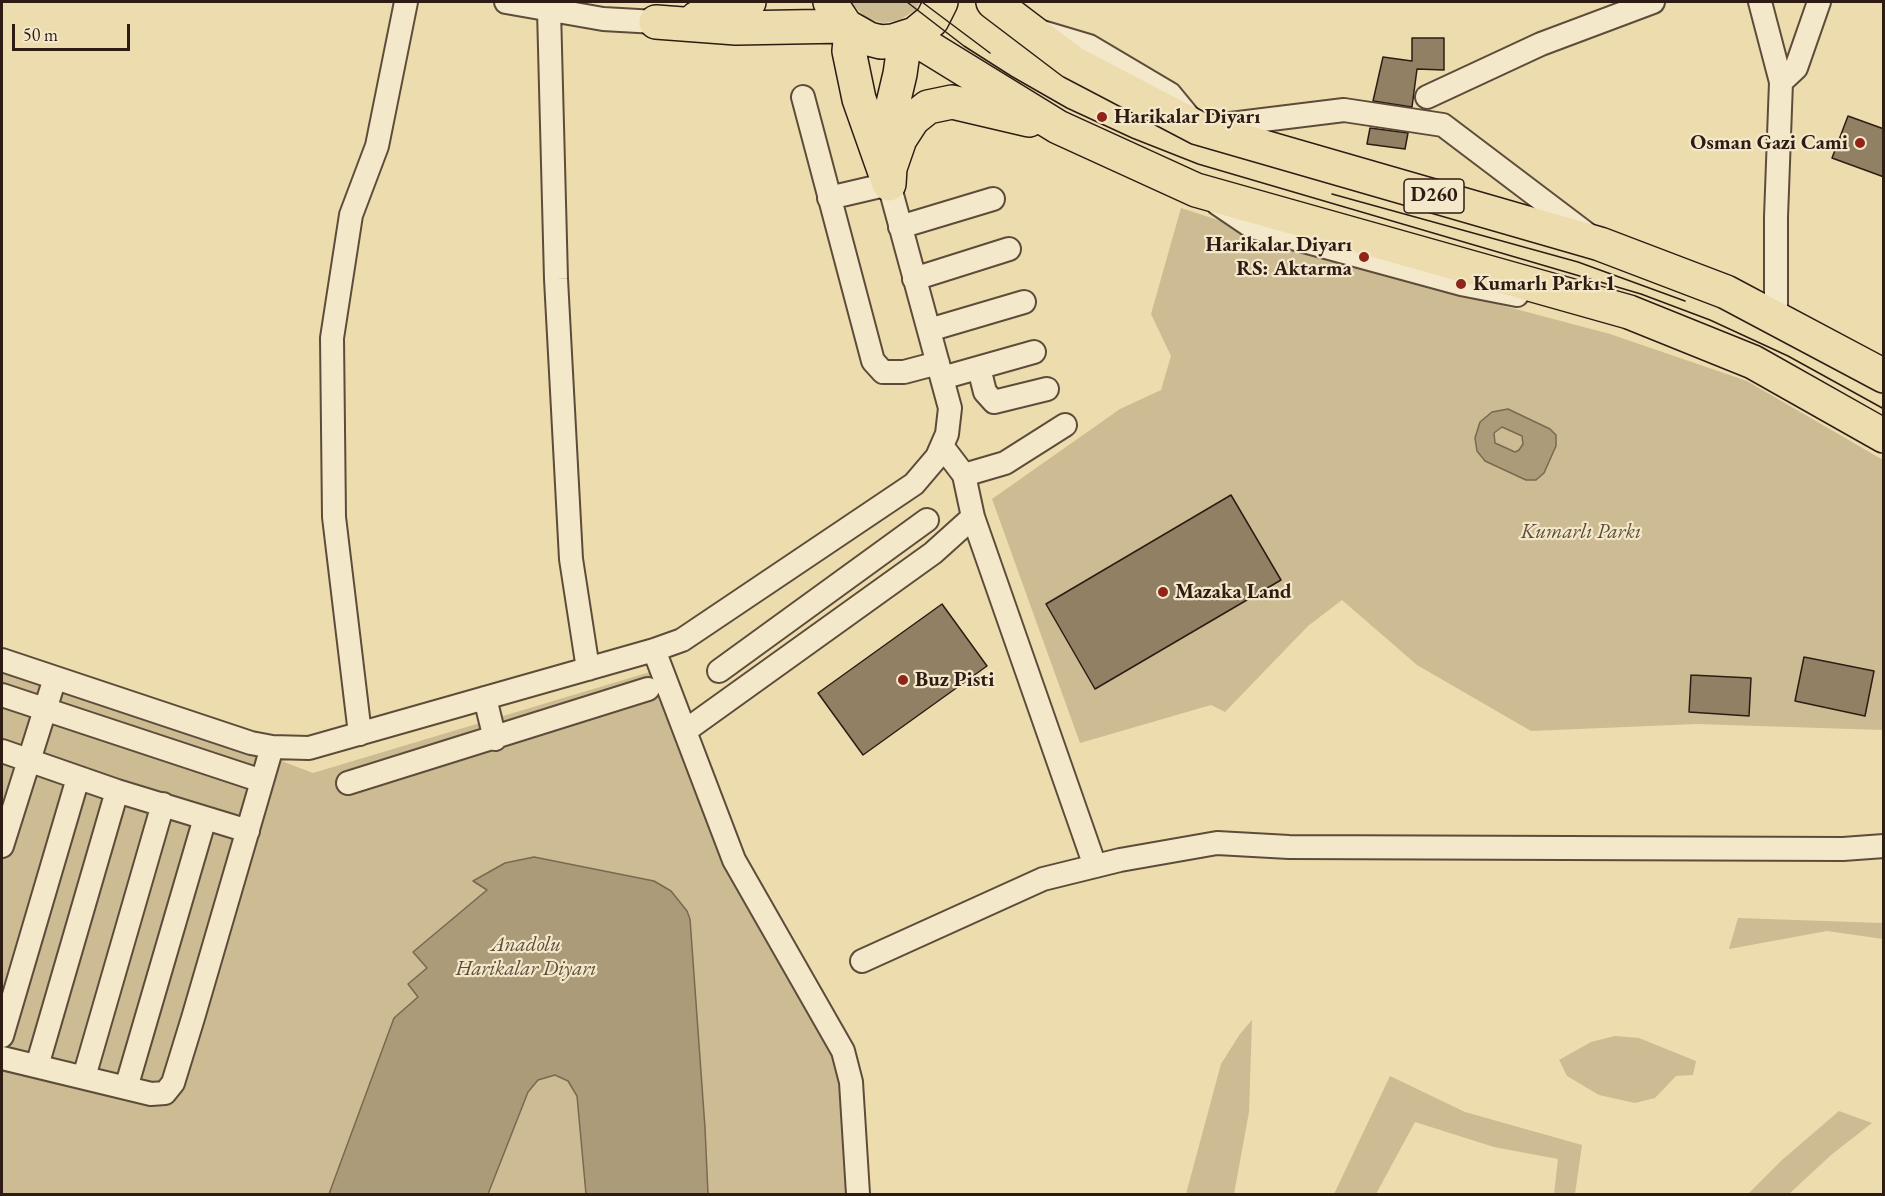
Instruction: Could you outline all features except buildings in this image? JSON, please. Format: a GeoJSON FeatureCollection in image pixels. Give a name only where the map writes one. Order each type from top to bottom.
{"type":"FeatureCollection","features":[{"type":"Feature","properties":{"kind":"highway"},"geometry":{"type":"LineString","coordinates":[[656,22],[696,18],[749,2]]}},
{"type":"Feature","properties":{"kind":"highway"},"geometry":{"type":"LineString","coordinates":[[656,22],[773,29],[842,19],[868,39],[881,42],[907,37],[932,20],[941,2]]}},
{"type":"Feature","properties":{"kind":"highway","name":"D260"},"geometry":{"type":"LineString","coordinates":[[993,2],[1072,62],[1198,128],[1600,244],[1726,292],[1884,376]]}},
{"type":"Feature","properties":{"kind":"highway"},"geometry":{"type":"LineString","coordinates":[[842,19],[859,99],[889,184]]}},
{"type":"Feature","properties":{"kind":"highway"},"geometry":{"type":"LineString","coordinates":[[907,37],[1058,127],[1196,190],[1629,312],[1753,362],[1884,436]]}},
{"type":"Feature","properties":{"kind":"highway"},"geometry":{"type":"LineString","coordinates":[[889,184],[885,147],[887,129],[907,37]]}},
{"type":"Feature","properties":{"kind":"highway"},"geometry":{"type":"LineString","coordinates":[[889,184],[894,153],[906,129],[920,112],[936,104],[952,102],[1058,127]]}},
{"type":"Feature","properties":{"kind":"street"},"geometry":{"type":"LineString","coordinates":[[360,734],[334,518],[332,338],[351,215],[377,146],[406,2]]}},
{"type":"Feature","properties":{"kind":"street"},"geometry":{"type":"LineString","coordinates":[[506,2],[603,19],[656,22]]}},
{"type":"Feature","properties":{"kind":"street"},"geometry":{"type":"LineString","coordinates":[[1427,97],[1541,44],[1653,2]]}},
{"type":"Feature","properties":{"kind":"street"},"geometry":{"type":"LineString","coordinates":[[1760,2],[1781,82],[1776,217],[1776,318]]}},
{"type":"Feature","properties":{"kind":"street"},"geometry":{"type":"LineString","coordinates":[[1781,82],[1796,68],[1819,2]]}},
{"type":"Feature","properties":{"kind":"street"},"geometry":{"type":"LineString","coordinates":[[549,10],[556,279],[569,512],[572,559],[588,669]]}},
{"type":"Feature","properties":{"kind":"street"},"geometry":{"type":"LineString","coordinates":[[803,97],[873,361],[883,372],[979,368],[1034,352]]}},
{"type":"Feature","properties":{"kind":"street"},"geometry":{"type":"LineString","coordinates":[[1198,128],[1344,110],[1443,125],[1600,244]]}},
{"type":"Feature","properties":{"kind":"street"},"geometry":{"type":"LineString","coordinates":[[2,660],[230,736],[272,747],[309,748],[654,651],[682,640],[914,484],[930,467],[942,446],[950,408],[889,184],[829,198]]}},
{"type":"Feature","properties":{"kind":"street"},"geometry":{"type":"LineString","coordinates":[[900,227],[993,199]]}},
{"type":"Feature","properties":{"kind":"street"},"geometry":{"type":"LineString","coordinates":[[914,279],[1010,249]]}},
{"type":"Feature","properties":{"kind":"street"},"geometry":{"type":"LineString","coordinates":[[929,330],[1024,302]]}},
{"type":"Feature","properties":{"kind":"street"},"geometry":{"type":"LineString","coordinates":[[979,368],[985,392],[994,402],[1047,389]]}},
{"type":"Feature","properties":{"kind":"street"},"geometry":{"type":"LineString","coordinates":[[964,475],[1005,463],[1065,425]]}},
{"type":"Feature","properties":{"kind":"street"},"geometry":{"type":"LineString","coordinates":[[942,446],[964,475],[973,517],[1095,866]]}},
{"type":"Feature","properties":{"kind":"street"},"geometry":{"type":"LineString","coordinates":[[685,731],[933,553],[973,517]]}},
{"type":"Feature","properties":{"kind":"street"},"geometry":{"type":"LineString","coordinates":[[719,671],[927,520]]}},
{"type":"Feature","properties":{"kind":"street"},"geometry":{"type":"LineString","coordinates":[[828,542],[869,599]]}},
{"type":"Feature","properties":{"kind":"street"},"geometry":{"type":"LineString","coordinates":[[654,651],[734,860],[843,1051],[851,1082],[858,1194]]}},
{"type":"Feature","properties":{"kind":"street"},"geometry":{"type":"LineString","coordinates":[[2,846],[55,678]]}},
{"type":"Feature","properties":{"kind":"street"},"geometry":{"type":"LineString","coordinates":[[348,783],[495,739],[648,689]]}},
{"type":"Feature","properties":{"kind":"street"},"geometry":{"type":"LineString","coordinates":[[2,695],[262,781]]}},
{"type":"Feature","properties":{"kind":"street"},"geometry":{"type":"LineString","coordinates":[[485,698],[495,739]]}},
{"type":"Feature","properties":{"kind":"street"},"geometry":{"type":"LineString","coordinates":[[2,1058],[151,1094],[165,1093],[172,1083],[272,747]]}},
{"type":"Feature","properties":{"kind":"street"},"geometry":{"type":"LineString","coordinates":[[2,751],[117,791],[248,831]]}},
{"type":"Feature","properties":{"kind":"street"},"geometry":{"type":"LineString","coordinates":[[2,1036],[78,778]]}},
{"type":"Feature","properties":{"kind":"street"},"geometry":{"type":"LineString","coordinates":[[37,1066],[117,791]]}},
{"type":"Feature","properties":{"kind":"street"},"geometry":{"type":"LineString","coordinates":[[84,1077],[163,804]]}},
{"type":"Feature","properties":{"kind":"street"},"geometry":{"type":"LineString","coordinates":[[126,1088],[205,818]]}},
{"type":"Feature","properties":{"kind":"street"},"geometry":{"type":"LineString","coordinates":[[862,961],[1043,879],[1095,866],[1217,843],[1289,847],[1844,849],[1884,846]]}},
{"type":"Feature","properties":{"kind":"green space"},"geometry":{"type":"Polygon","coordinates":[[[850,2],[920,2],[915,10],[900,20],[883,23],[866,18],[850,2]]]}},
{"type":"Feature","properties":{"kind":"green space","name":"Kumarlı Parkı"},"geometry":{"type":"Polygon","coordinates":[[[1181,208],[1391,276],[1610,334],[1747,381],[1883,460],[1883,730],[1697,724],[1531,731],[1417,665],[1342,600],[1308,626],[1225,712],[1211,705],[1080,743],[992,499],[1120,409],[1161,390],[1171,356],[1151,314],[1181,208]]]}},
{"type":"Feature","properties":{"kind":"green space","name":"Anadolu Harikalar Diyarı"},"geometry":{"type":"Polygon","coordinates":[[[2,661],[131,704],[313,773],[660,669],[760,896],[836,1020],[858,1194],[2,1194],[2,661]]]}},
{"type":"Feature","properties":{"kind":"green space"},"geometry":{"type":"Polygon","coordinates":[[[1738,918],[1883,923],[1883,939],[1827,931],[1729,949],[1738,918]]]}},
{"type":"Feature","properties":{"kind":"green space"},"geometry":{"type":"Polygon","coordinates":[[[1252,1020],[1249,1112],[1234,1194],[1186,1194],[1221,1064],[1252,1020]]]}},
{"type":"Feature","properties":{"kind":"green space"},"geometry":{"type":"Polygon","coordinates":[[[1615,1036],[1639,1038],[1696,1061],[1693,1075],[1676,1076],[1655,1098],[1635,1103],[1599,1095],[1567,1076],[1559,1060],[1591,1042],[1615,1036]]]}},
{"type":"Feature","properties":{"kind":"green space"},"geometry":{"type":"Polygon","coordinates":[[[1390,1076],[1465,1112],[1582,1145],[1575,1194],[1554,1194],[1558,1159],[1494,1147],[1415,1122],[1376,1194],[1334,1194],[1390,1076]]]}},
{"type":"Feature","properties":{"kind":"green space"},"geometry":{"type":"Polygon","coordinates":[[[1839,1111],[1872,1123],[1831,1155],[1789,1194],[1748,1194],[1782,1160],[1839,1111]]]}},
{"type":"Feature","properties":{"kind":"shaded area"},"geometry":{"type":"Polygon","coordinates":[[[1508,409],[1550,429],[1556,435],[1556,446],[1544,473],[1536,480],[1526,480],[1485,461],[1477,451],[1475,438],[1480,422],[1492,412],[1508,409]],[[1502,427],[1494,433],[1495,443],[1515,452],[1523,444],[1522,436],[1502,427]]]}},
{"type":"Feature","properties":{"kind":"shaded area"},"geometry":{"type":"Polygon","coordinates":[[[534,857],[654,881],[671,891],[687,911],[690,919],[708,1194],[586,1194],[577,1096],[568,1081],[555,1075],[538,1080],[528,1092],[488,1194],[329,1194],[394,1018],[418,997],[408,984],[427,968],[413,952],[487,890],[473,881],[505,863],[534,857]]]}},
{"type":"Feature","properties":{"kind":"tram line"},"geometry":{"type":"LineString","coordinates":[[907,2],[964,46],[1011,76],[1067,108],[1132,138],[1198,164],[1641,294],[1710,320],[1788,356],[1884,409]]}},
{"type":"Feature","properties":{"kind":"tram line"},"geometry":{"type":"LineString","coordinates":[[922,2],[990,53]]}},
{"type":"Feature","properties":{"kind":"tram line"},"geometry":{"type":"LineString","coordinates":[[1332,194],[1578,262],[1685,301]]}},
{"type":"Feature","properties":{"kind":"place","name":"Harikalar Diyarı"},"geometry":{"type":"Point","coordinates":[1102,117]}},
{"type":"Feature","properties":{"kind":"place","name":"Osman Gazi Cami"},"geometry":{"type":"Point","coordinates":[1860,143]}},
{"type":"Feature","properties":{"kind":"place","name":"Harikalar Diyarı RS: Aktarma"},"geometry":{"type":"Point","coordinates":[1364,257]}},
{"type":"Feature","properties":{"kind":"place","name":"Kumarlı Parkı 1"},"geometry":{"type":"Point","coordinates":[1461,284]}},
{"type":"Feature","properties":{"kind":"place","name":"Mazaka Land"},"geometry":{"type":"Point","coordinates":[1163,592]}},
{"type":"Feature","properties":{"kind":"place","name":"Buz Pisti"},"geometry":{"type":"Point","coordinates":[903,680]}}]}
